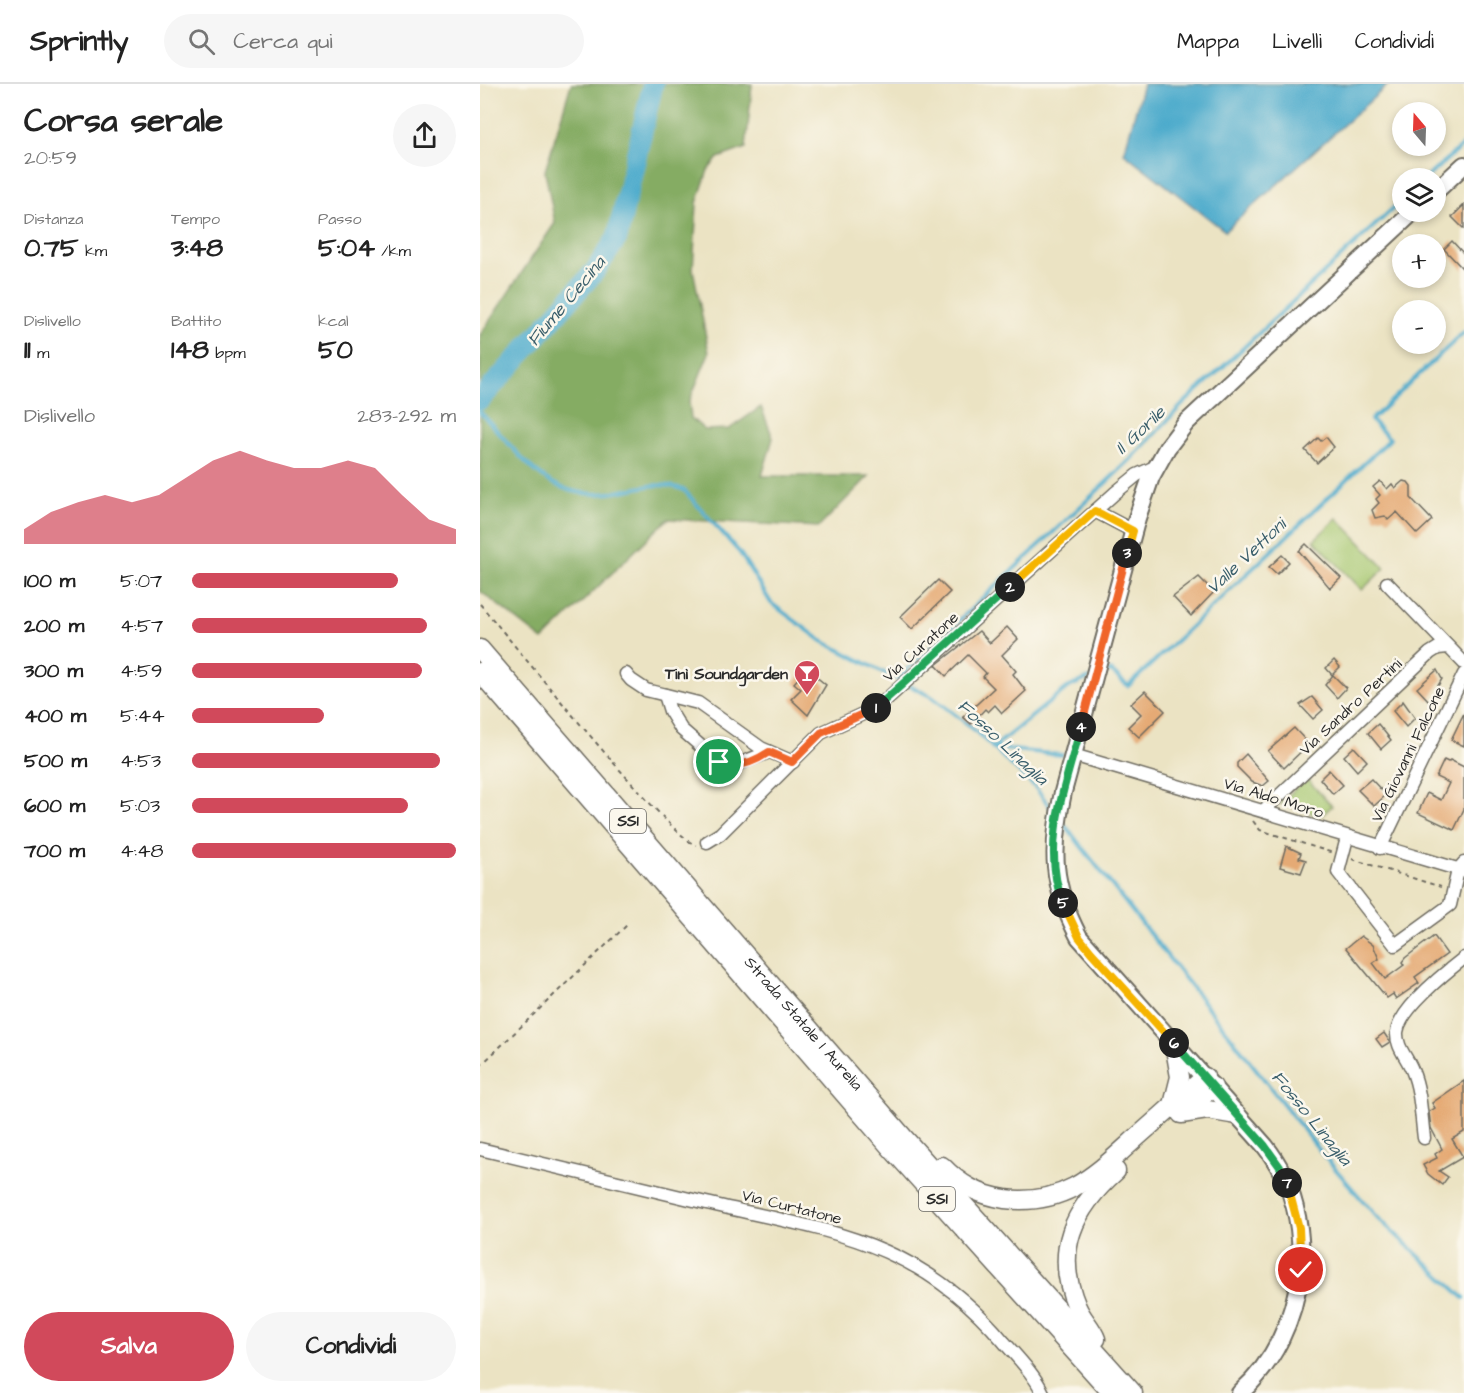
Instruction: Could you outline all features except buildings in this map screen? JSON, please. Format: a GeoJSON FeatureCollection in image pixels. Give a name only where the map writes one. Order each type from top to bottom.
{"type":"FeatureCollection","features":[{"type":"Feature","properties":{"kind":"highway","name":"Strada Statale 1 Aurelia"},"geometry":{"type":"LineString","coordinates":[[480,649],[904,1138],[1133,1393]]}},
{"type":"Feature","properties":{"kind":"highway","name":"Strada Statale 1 Aurelia"},"geometry":{"type":"LineString","coordinates":[[480,672],[891,1148],[1112,1393]]}},
{"type":"Feature","properties":{"kind":"highway"},"geometry":{"type":"LineString","coordinates":[[1101,1358],[1096,1336],[1079,1312],[1068,1281],[1066,1256],[1070,1233],[1084,1207],[1100,1186],[1177,1110],[1180,1077],[1174,1043]]}},
{"type":"Feature","properties":{"kind":"highway"},"geometry":{"type":"LineString","coordinates":[[904,1138],[919,1140],[954,1177],[974,1191],[1000,1198],[1035,1200],[1064,1193],[1089,1180],[1209,1082]]}},
{"type":"Feature","properties":{"kind":"highway"},"geometry":{"type":"LineString","coordinates":[[1177,1110],[1207,1110],[1237,1114]]}},
{"type":"Feature","properties":{"kind":"main road"},"geometry":{"type":"LineString","coordinates":[[1446,182],[1464,165]]}},
{"type":"Feature","properties":{"kind":"main road"},"geometry":{"type":"LineString","coordinates":[[1240,1393],[1266,1365],[1284,1334],[1297,1292],[1300,1251],[1293,1203],[1280,1167],[1237,1114],[1079,937],[1065,908],[1056,881],[1055,835],[1063,792],[1133,531],[1142,500],[1157,466],[1173,439],[1194,414],[1402,222]]}},
{"type":"Feature","properties":{"kind":"street","name":"Via Curatone"},"geometry":{"type":"LineString","coordinates":[[708,842],[720,834],[821,733],[872,711],[1095,511],[1137,475],[1157,466]]}},
{"type":"Feature","properties":{"kind":"street"},"geometry":{"type":"LineString","coordinates":[[1095,511],[1133,531]]}},
{"type":"Feature","properties":{"kind":"street"},"geometry":{"type":"LineString","coordinates":[[1387,583],[1464,663]]}},
{"type":"Feature","properties":{"kind":"street","name":"Via Sandro Pertini"},"geometry":{"type":"LineString","coordinates":[[1263,812],[1430,653],[1438,648],[1448,647]]}},
{"type":"Feature","properties":{"kind":"street"},"geometry":{"type":"LineString","coordinates":[[626,674],[637,686],[698,703],[769,752],[792,762]]}},
{"type":"Feature","properties":{"kind":"street","name":"Via Giovanni Falcone"},"geometry":{"type":"LineString","coordinates":[[1380,848],[1464,674]]}},
{"type":"Feature","properties":{"kind":"street"},"geometry":{"type":"LineString","coordinates":[[665,695],[670,711],[681,729],[719,762],[733,766],[761,758],[769,752]]}},
{"type":"Feature","properties":{"kind":"street","name":"Via Aldo Moro"},"geometry":{"type":"LineString","coordinates":[[1073,755],[1380,848],[1462,868]]}},
{"type":"Feature","properties":{"kind":"street"},"geometry":{"type":"LineString","coordinates":[[1347,838],[1338,872],[1395,945],[1450,905],[1462,868]]}},
{"type":"Feature","properties":{"kind":"street"},"geometry":{"type":"LineString","coordinates":[[1424,1138],[1416,1081],[1399,1044],[1399,1025],[1424,992],[1464,958]]}},
{"type":"Feature","properties":{"kind":"street","name":"Via Curtatone"},"geometry":{"type":"LineString","coordinates":[[480,1149],[817,1228],[892,1252],[918,1265],[957,1293],[995,1330],[1043,1393]]}},
{"type":"Feature","properties":{"kind":"path"},"geometry":{"type":"LineString","coordinates":[[480,604],[680,836],[690,844],[708,842]]}},
{"type":"Feature","properties":{"kind":"path"},"geometry":{"type":"LineString","coordinates":[[480,1066],[628,924]]}},
{"type":"Feature","properties":{"kind":"green space"},"geometry":{"type":"Polygon","coordinates":[[[571,84],[752,84],[746,148],[718,158],[708,170],[697,203],[693,269],[709,353],[689,402],[691,418],[705,430],[729,429],[761,407],[773,438],[762,476],[869,476],[819,527],[668,519],[543,640],[480,591],[480,335],[555,223],[545,171],[571,84]]]}},
{"type":"Feature","properties":{"kind":"green space"},"geometry":{"type":"Polygon","coordinates":[[[1337,518],[1385,568],[1362,590],[1314,540],[1337,518]]]}},
{"type":"Feature","properties":{"kind":"green space"},"geometry":{"type":"Polygon","coordinates":[[[1306,778],[1332,806],[1321,816],[1280,804],[1306,778]]]}},
{"type":"Feature","properties":{"kind":"water"},"geometry":{"type":"Polygon","coordinates":[[[1143,84],[1389,84],[1225,231],[1124,153],[1143,84]]]}},
{"type":"Feature","properties":{"kind":"waterway","name":"Fiume Cecina"},"geometry":{"type":"LineString","coordinates":[[480,400],[595,271],[617,238],[653,84]]}},
{"type":"Feature","properties":{"kind":"waterway","name":"Il Gorile"},"geometry":{"type":"LineString","coordinates":[[1437,168],[1464,144]]}},
{"type":"Feature","properties":{"kind":"waterway","name":"Il Gorile"},"geometry":{"type":"LineString","coordinates":[[897,679],[1130,460],[1182,405],[1392,209]]}},
{"type":"Feature","properties":{"kind":"waterway","name":"Valle Vettoni"},"geometry":{"type":"LineString","coordinates":[[1099,675],[1111,671],[1128,686],[1390,439],[1371,420],[1464,332]]}},
{"type":"Feature","properties":{"kind":"waterway","name":"Fosso Linaglia"},"geometry":{"type":"LineString","coordinates":[[480,412],[525,462],[540,475],[575,492],[597,494],[653,486],[669,486],[684,490],[740,553],[771,603],[822,641],[932,697],[970,726],[1035,787],[1054,812]]}},
{"type":"Feature","properties":{"kind":"waterway","name":"Valle Vettoni"},"geometry":{"type":"LineString","coordinates":[[993,748],[1067,688],[1089,678]]}},
{"type":"Feature","properties":{"kind":"waterway"},"geometry":{"type":"LineString","coordinates":[[994,748],[1062,755]]}},
{"type":"Feature","properties":{"kind":"waterway","name":"Fosso Linaglia"},"geometry":{"type":"LineString","coordinates":[[1063,823],[1325,1157],[1377,1217],[1464,1298]]}},
{"type":"Feature","properties":{"kind":"place","name":"Tinì Soundgarden"},"geometry":{"type":"Point","coordinates":[807,696]}},
{"type":"Feature","properties":{"kind":"route"},"geometry":{"type":"LineString","coordinates":[[719,762],[727,766],[744,764],[761,758],[769,752],[792,762],[821,733],[833,726],[854,720],[878,707],[1095,511],[1133,531],[1058,814],[1054,849],[1056,881],[1069,918],[1079,937],[1265,1146],[1280,1167],[1296,1212],[1301,1270]]}}]}
